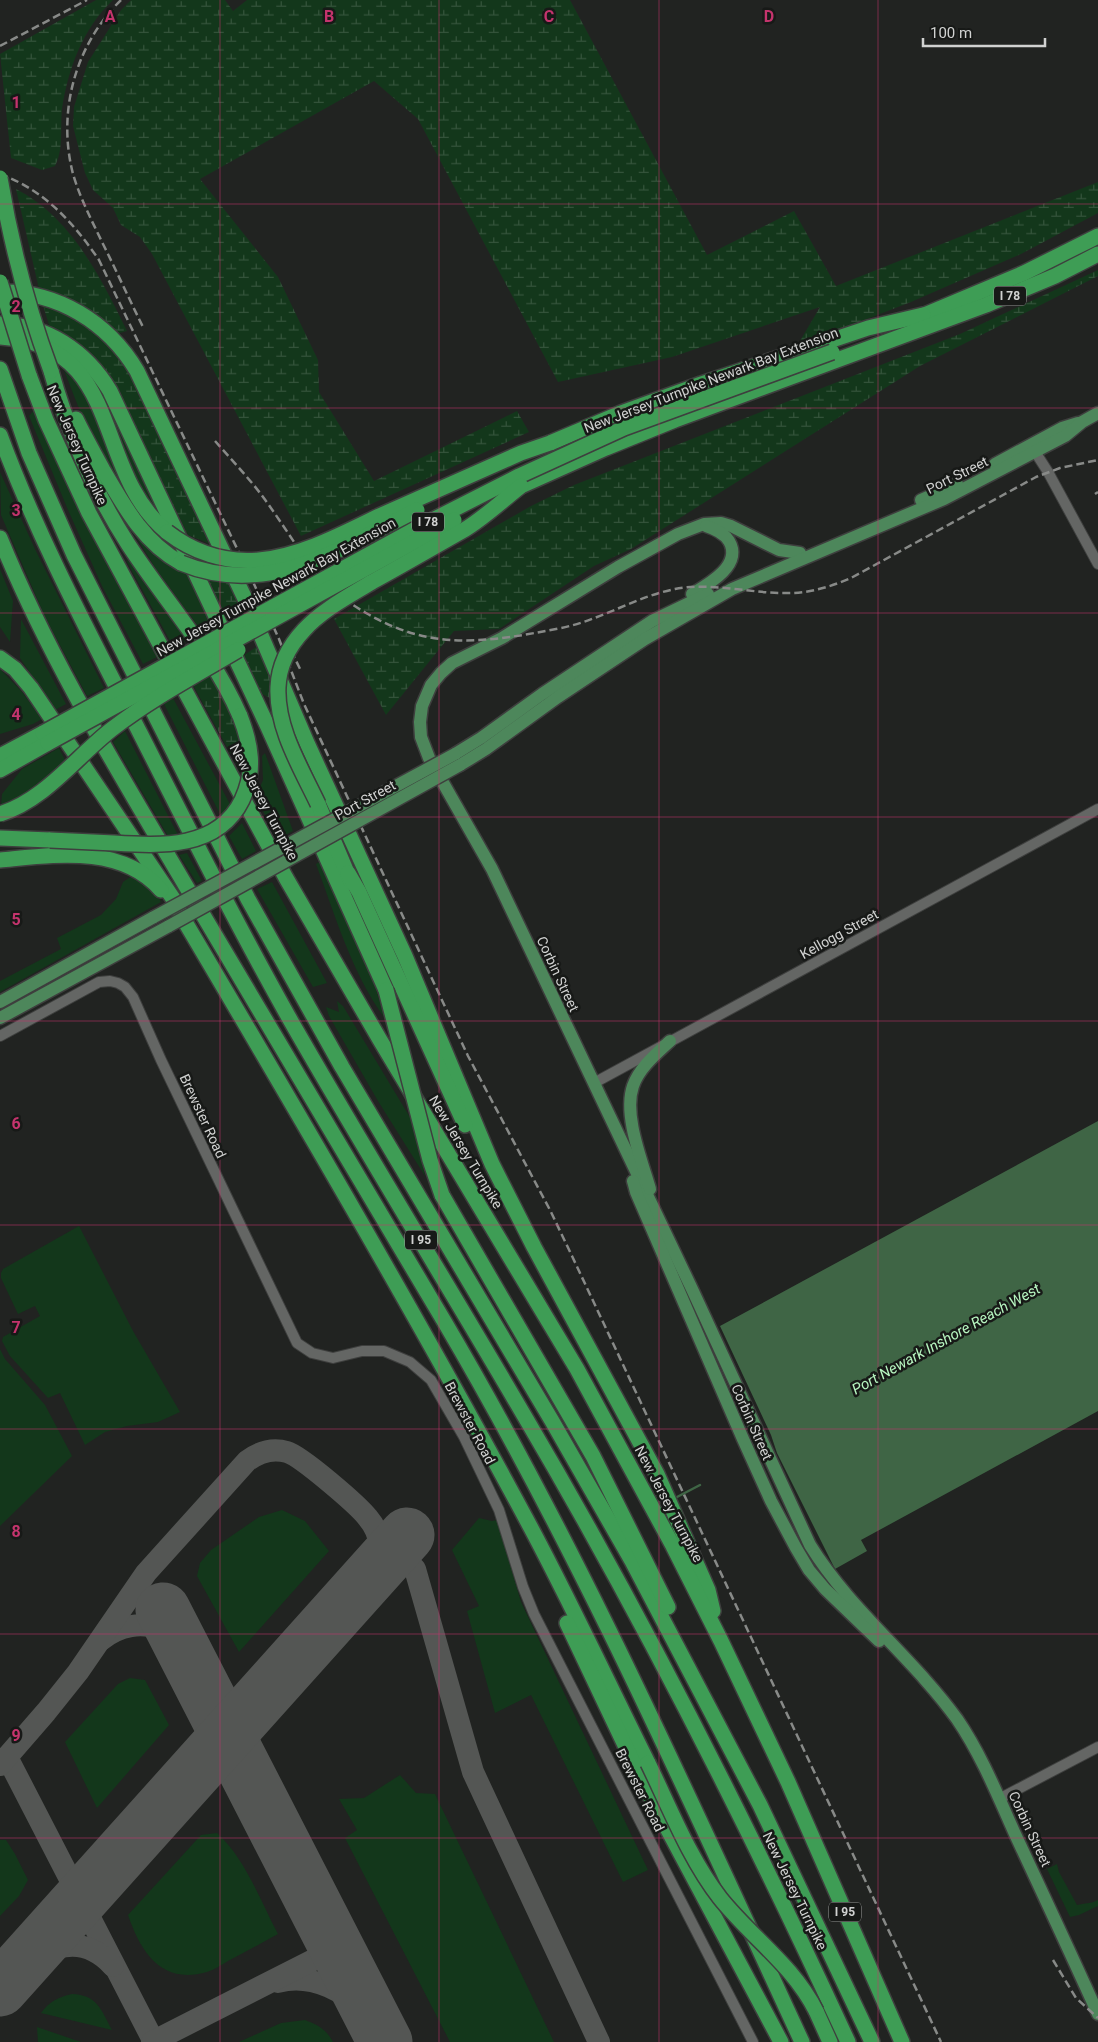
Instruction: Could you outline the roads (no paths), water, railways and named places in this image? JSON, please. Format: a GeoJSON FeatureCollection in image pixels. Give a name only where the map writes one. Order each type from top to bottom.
{"type":"FeatureCollection","features":[{"type":"Feature","properties":{"kind":"highway"},"geometry":{"type":"LineString","coordinates":[[0,178],[22,279],[68,424],[109,511],[128,544],[216,670],[240,716],[250,748],[251,773],[246,791],[229,818],[216,829],[197,839],[170,844],[141,845],[0,838]]}},
{"type":"Feature","properties":{"kind":"highway","name":"New Jersey Turnpike Newark Bay Extension"},"geometry":{"type":"LineString","coordinates":[[0,756],[522,486],[606,448],[833,357],[923,315],[1017,276],[1098,236]]}},
{"type":"Feature","properties":{"kind":"highway","name":"New Jersey Turnpike Newark Bay Extension"},"geometry":{"type":"LineString","coordinates":[[0,770],[43,734],[80,713],[419,527],[519,476],[624,428],[994,302],[1055,276],[1098,254]]}},
{"type":"Feature","properties":{"kind":"highway","name":"New Jersey Turnpike"},"geometry":{"type":"LineString","coordinates":[[0,282],[29,375],[46,420],[89,513],[286,878],[380,1040],[577,1369],[660,1521],[721,1641],[788,1782],[902,2042]]}},
{"type":"Feature","properties":{"kind":"highway"},"geometry":{"type":"LineString","coordinates":[[0,292],[18,292],[46,298],[78,312],[115,340],[137,371],[248,606],[307,743],[421,992],[484,1146],[534,1247],[660,1481],[708,1590],[721,1641]]}},
{"type":"Feature","properties":{"kind":"highway"},"geometry":{"type":"LineString","coordinates":[[0,337],[23,340],[49,350],[69,362],[80,373],[94,393],[133,491],[146,511],[167,532],[195,549],[224,558],[252,560],[283,556],[352,529],[521,453],[630,410],[868,328],[923,315]]}},
{"type":"Feature","properties":{"kind":"highway"},"geometry":{"type":"LineString","coordinates":[[0,324],[33,329],[69,346],[94,368],[110,390],[261,711],[386,990]]}},
{"type":"Feature","properties":{"kind":"highway"},"geometry":{"type":"LineString","coordinates":[[51,371],[126,510],[155,545],[181,563],[217,574],[239,576],[266,575],[297,568],[323,557],[550,443]]}},
{"type":"Feature","properties":{"kind":"highway","name":"New Jersey Turnpike"},"geometry":{"type":"LineString","coordinates":[[2,375],[29,453],[70,546],[248,899],[342,1067],[597,1499],[692,1672],[794,1875],[872,2042]]}},
{"type":"Feature","properties":{"kind":"highway","name":"New Jersey Turnpike"},"geometry":{"type":"LineString","coordinates":[[0,435],[24,498],[55,565],[211,875],[292,1022],[606,1558],[709,1753],[783,1902],[848,2042]]}},
{"type":"Feature","properties":{"kind":"highway"},"geometry":{"type":"LineString","coordinates":[[522,486],[466,529],[363,588],[304,629],[292,644],[280,670],[279,708],[287,735],[348,873],[381,963],[386,990],[430,1160],[442,1195],[608,1484],[677,1626],[692,1672]]}},
{"type":"Feature","properties":{"kind":"highway","name":"I 95"},"geometry":{"type":"LineString","coordinates":[[0,538],[22,590],[80,706],[444,1322],[535,1482],[620,1652],[802,2042]]}},
{"type":"Feature","properties":{"kind":"highway"},"geometry":{"type":"LineString","coordinates":[[0,814],[14,809],[41,792],[110,731],[135,712],[331,596],[378,562]]}},
{"type":"Feature","properties":{"kind":"highway"},"geometry":{"type":"LineString","coordinates":[[0,658],[25,680],[48,711],[174,900],[181,915],[389,1269],[457,1391],[531,1528],[696,1860],[710,1884],[729,1908],[791,1972],[816,2010],[830,2042]]}},
{"type":"Feature","properties":{"kind":"highway"},"geometry":{"type":"LineString","coordinates":[[0,744],[43,734]]}},
{"type":"Feature","properties":{"kind":"highway"},"geometry":{"type":"LineString","coordinates":[[0,860],[76,856],[105,858],[121,862],[152,880],[181,915]]}},
{"type":"Feature","properties":{"kind":"highway"},"geometry":{"type":"LineString","coordinates":[[348,873],[359,892],[471,1138],[516,1221],[534,1247]]}},
{"type":"Feature","properties":{"kind":"highway"},"geometry":{"type":"LineString","coordinates":[[511,1493],[526,1530],[626,1748],[704,1900],[781,2042]]}},
{"type":"Feature","properties":{"kind":"main road","name":"Port Street"},"geometry":{"type":"LineString","coordinates":[[840,540],[1033,449],[1062,428],[1082,422],[1098,414]]}},
{"type":"Feature","properties":{"kind":"main road"},"geometry":{"type":"LineString","coordinates":[[696,526],[710,523],[731,526],[779,550],[800,553]]}},
{"type":"Feature","properties":{"kind":"main road"},"geometry":{"type":"LineString","coordinates":[[652,621],[713,580],[730,563],[732,548],[726,536],[714,528],[696,526]]}},
{"type":"Feature","properties":{"kind":"main road","name":"Corbin Street"},"geometry":{"type":"LineString","coordinates":[[696,526],[618,567],[502,638],[459,659],[446,668],[436,679],[422,706],[420,722],[422,737],[430,758],[460,816],[492,869],[658,1218],[810,1545],[821,1563],[957,1719],[975,1750],[999,1799],[1098,2014]]}},
{"type":"Feature","properties":{"kind":"main road"},"geometry":{"type":"LineString","coordinates":[[727,588],[761,569],[800,553],[840,540]]}},
{"type":"Feature","properties":{"kind":"main road"},"geometry":{"type":"LineString","coordinates":[[727,588],[840,540]]}},
{"type":"Feature","properties":{"kind":"main road","name":"Port Street"},"geometry":{"type":"LineString","coordinates":[[0,1018],[169,926],[458,759],[487,734],[548,690],[652,621],[727,588]]}},
{"type":"Feature","properties":{"kind":"main road","name":"Port Street"},"geometry":{"type":"LineString","coordinates":[[0,1002],[154,917],[458,759],[486,749],[558,696],[727,588]]}},
{"type":"Feature","properties":{"kind":"main road"},"geometry":{"type":"LineString","coordinates":[[658,1218],[629,1106],[633,1086],[645,1066],[670,1041]]}},
{"type":"Feature","properties":{"kind":"main road","name":"Corbin Street"},"geometry":{"type":"LineString","coordinates":[[623,1147],[636,1192],[657,1242],[747,1448],[796,1548],[809,1570],[825,1589],[884,1646],[914,1669]]}},
{"type":"Feature","properties":{"kind":"street"},"geometry":{"type":"LineString","coordinates":[[1033,449],[1098,564]]}},
{"type":"Feature","properties":{"kind":"street","name":"Kellogg Street"},"geometry":{"type":"LineString","coordinates":[[594,1083],[1098,809]]}},
{"type":"Feature","properties":{"kind":"street","name":"Brewster Road"},"geometry":{"type":"LineString","coordinates":[[0,1036],[99,982],[114,982],[125,987],[138,1006],[161,1060],[297,1343],[312,1353],[333,1358],[362,1352],[384,1351],[410,1362],[431,1380],[464,1437],[499,1510],[523,1587],[534,1614],[753,2042]]}},
{"type":"Feature","properties":{"kind":"street"},"geometry":{"type":"LineString","coordinates":[[999,1799],[1098,1747]]}},
{"type":"Feature","properties":{"kind":"water","name":"Port Newark Inshore Reach West"},"geometry":{"type":"Polygon","coordinates":[[[1098,1121],[1098,1411],[861,1540],[867,1551],[835,1569],[777,1453],[771,1435],[720,1326],[1098,1121]]]}},
{"type":"Feature","properties":{"kind":"waterway"},"geometry":{"type":"LineString","coordinates":[[677,1497],[700,1485]]}},
{"type":"Feature","properties":{"kind":"railway"},"geometry":{"type":"LineString","coordinates":[[0,46],[87,0]]}},
{"type":"Feature","properties":{"kind":"railway"},"geometry":{"type":"LineString","coordinates":[[121,0],[105,18],[81,58],[69,104],[67,127],[69,151],[76,183],[144,329]]}},
{"type":"Feature","properties":{"kind":"railway"},"geometry":{"type":"LineString","coordinates":[[0,174],[16,181],[44,198],[68,220],[99,260],[254,584],[279,639],[304,704],[468,1056],[550,1210],[941,2042]]}},
{"type":"Feature","properties":{"kind":"railway"},"geometry":{"type":"LineString","coordinates":[[215,441],[260,493],[314,570],[338,594],[366,613],[414,634],[438,639],[461,640],[485,640],[561,628],[590,620],[646,597],[675,589],[716,587],[770,593],[793,593],[827,587],[851,578],[1036,477],[1060,468],[1098,460]]}},
{"type":"Feature","properties":{"kind":"railway"},"geometry":{"type":"LineString","coordinates":[[286,640],[301,671]]}},
{"type":"Feature","properties":{"kind":"railway"},"geometry":{"type":"LineString","coordinates":[[1053,1960],[1076,1998],[1098,2018]]}}]}
